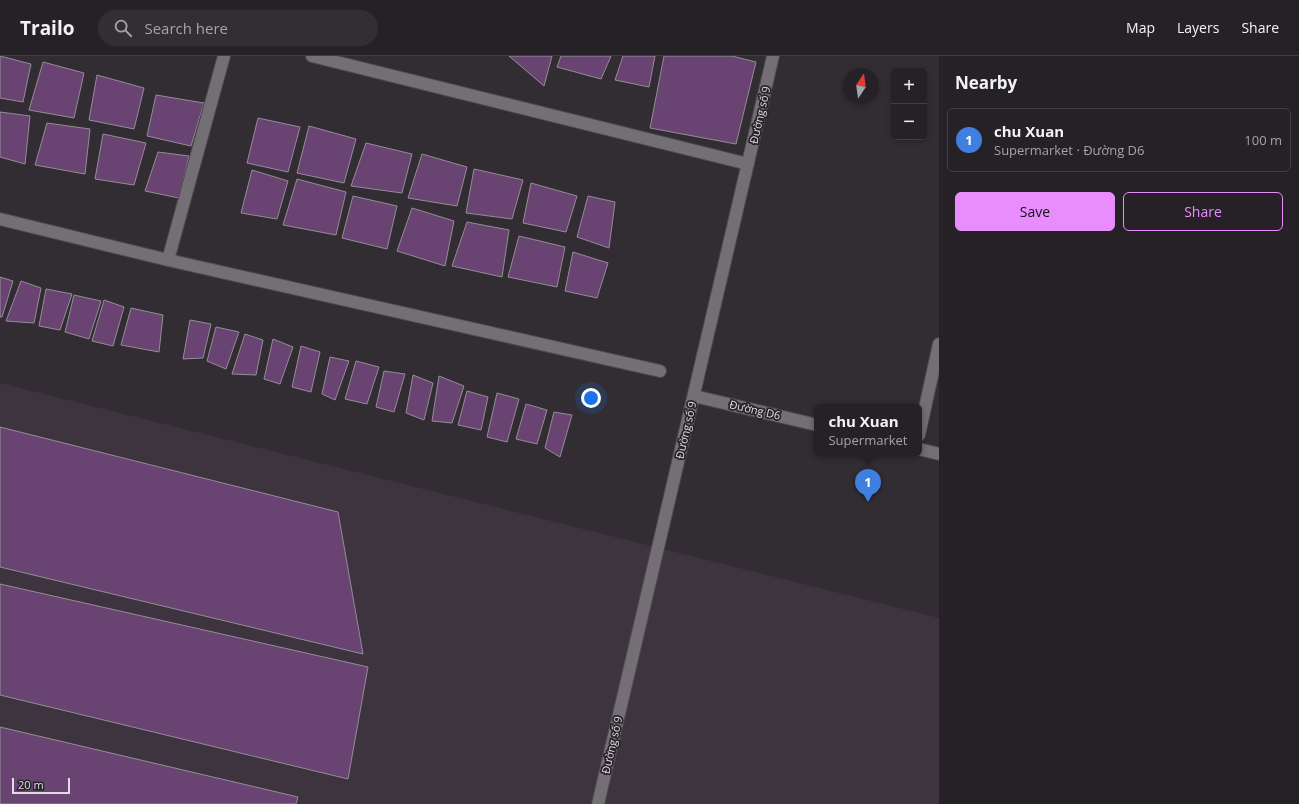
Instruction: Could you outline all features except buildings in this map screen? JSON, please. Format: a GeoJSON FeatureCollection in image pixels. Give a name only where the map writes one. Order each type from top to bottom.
{"type":"FeatureCollection","features":[{"type":"Feature","properties":{"kind":"street"},"geometry":{"type":"LineString","coordinates":[[168,260],[224,56]]}},
{"type":"Feature","properties":{"kind":"street"},"geometry":{"type":"LineString","coordinates":[[312,56],[748,164]]}},
{"type":"Feature","properties":{"kind":"street","name":"Đường số 9"},"geometry":{"type":"LineString","coordinates":[[598,804],[774,56]]}},
{"type":"Feature","properties":{"kind":"street"},"geometry":{"type":"LineString","coordinates":[[0,219],[168,260],[660,371]]}},
{"type":"Feature","properties":{"kind":"street"},"geometry":{"type":"LineString","coordinates":[[922,421],[939,344]]}},
{"type":"Feature","properties":{"kind":"street","name":"Đường D6"},"geometry":{"type":"LineString","coordinates":[[694,396],[814,424]]}},
{"type":"Feature","properties":{"kind":"street"},"geometry":{"type":"LineString","coordinates":[[922,450],[939,454]]}},
{"type":"Feature","properties":{"kind":"shaded area"},"geometry":{"type":"Polygon","coordinates":[[[0,383],[939,618],[939,804],[0,804],[0,383]]]}},
{"type":"Feature","properties":{"kind":"place","name":"chu Xuan"},"geometry":{"type":"Point","coordinates":[868,502]}}]}
